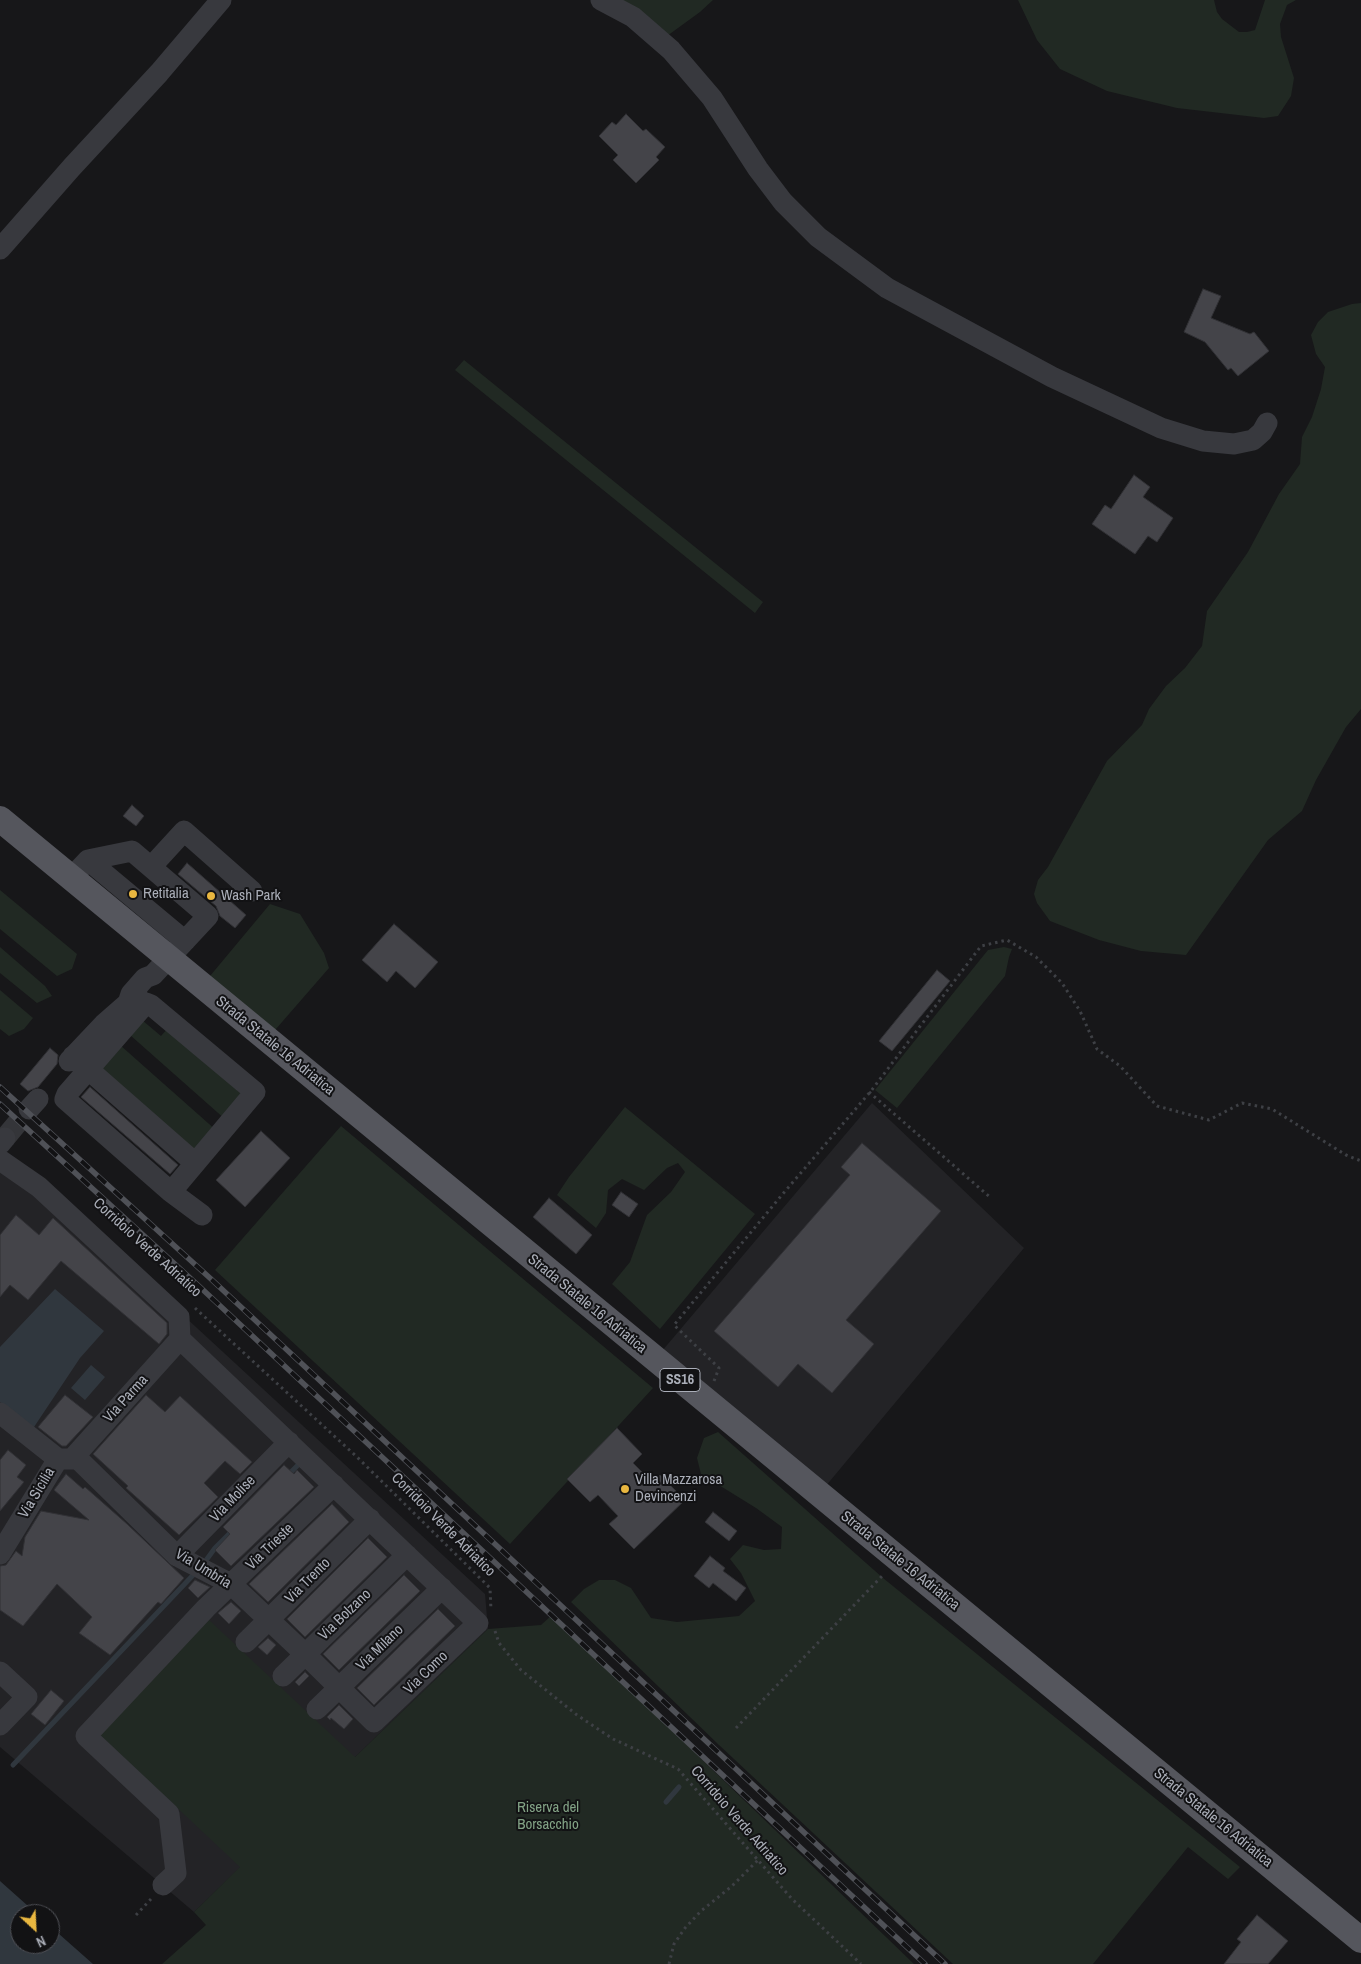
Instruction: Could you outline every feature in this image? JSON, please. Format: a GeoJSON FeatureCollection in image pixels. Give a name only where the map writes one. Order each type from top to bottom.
{"type":"FeatureCollection","features":[{"type":"Feature","properties":{"kind":"main road","name":"Strada Statale 16 Adriatica"},"geometry":{"type":"LineString","coordinates":[[0,819],[79,869],[169,958],[1361,1940]]}},
{"type":"Feature","properties":{"kind":"street"},"geometry":{"type":"LineString","coordinates":[[0,249],[72,167],[159,73],[221,0]]}},
{"type":"Feature","properties":{"kind":"street"},"geometry":{"type":"LineString","coordinates":[[600,0],[633,17],[671,50],[712,98],[758,169],[783,202],[818,237],[887,288],[1052,377],[1160,428],[1203,441],[1234,444],[1253,440],[1262,432],[1267,423]]}},
{"type":"Feature","properties":{"kind":"street"},"geometry":{"type":"LineString","coordinates":[[151,867],[184,831],[252,891]]}},
{"type":"Feature","properties":{"kind":"street"},"geometry":{"type":"LineString","coordinates":[[79,869],[132,851],[208,916],[169,958],[138,998],[128,1003],[104,1024],[77,1062],[65,1099],[171,1192],[202,1215]]}},
{"type":"Feature","properties":{"kind":"street"},"geometry":{"type":"LineString","coordinates":[[77,1062],[146,1003],[151,1005],[255,1092],[171,1192]]}},
{"type":"Feature","properties":{"kind":"street"},"geometry":{"type":"LineString","coordinates":[[77,1062],[195,1163]]}},
{"type":"Feature","properties":{"kind":"street"},"geometry":{"type":"LineString","coordinates":[[0,1160],[39,1187],[179,1317],[180,1339],[442,1588],[488,1621]]}},
{"type":"Feature","properties":{"kind":"street","name":"Via Parma"},"geometry":{"type":"LineString","coordinates":[[65,1459],[180,1339]]}},
{"type":"Feature","properties":{"kind":"street","name":"Via Umbria"},"geometry":{"type":"LineString","coordinates":[[0,1413],[65,1459],[78,1459],[177,1556],[231,1584],[306,1654],[374,1722]]}},
{"type":"Feature","properties":{"kind":"street","name":"Via Molise"},"geometry":{"type":"LineString","coordinates":[[177,1556],[289,1442]]}},
{"type":"Feature","properties":{"kind":"street","name":"Via Sicilia"},"geometry":{"type":"LineString","coordinates":[[0,1554],[65,1459]]}},
{"type":"Feature","properties":{"kind":"street","name":"Via Trieste"},"geometry":{"type":"LineString","coordinates":[[163,1885],[176,1873],[170,1814],[86,1736],[206,1608],[334,1485]]}},
{"type":"Feature","properties":{"kind":"street","name":"Via Trento"},"geometry":{"type":"LineString","coordinates":[[246,1642],[370,1519]]}},
{"type":"Feature","properties":{"kind":"street","name":"Via Bolzano"},"geometry":{"type":"LineString","coordinates":[[283,1676],[407,1554]]}},
{"type":"Feature","properties":{"kind":"street","name":"Via Milano"},"geometry":{"type":"LineString","coordinates":[[317,1709],[442,1588]]}},
{"type":"Feature","properties":{"kind":"street","name":"Via Como"},"geometry":{"type":"LineString","coordinates":[[374,1722],[488,1621]]}},
{"type":"Feature","properties":{"kind":"street"},"geometry":{"type":"LineString","coordinates":[[0,1672],[27,1697],[0,1724]]}},
{"type":"Feature","properties":{"kind":"path"},"geometry":{"type":"LineString","coordinates":[[707,1402],[718,1368],[674,1326],[869,1092],[981,946],[1007,940],[1036,957],[1062,983],[1080,1011],[1096,1049],[1120,1066],[1157,1106],[1209,1120],[1242,1102],[1272,1109],[1346,1155],[1361,1161]]}},
{"type":"Feature","properties":{"kind":"path"},"geometry":{"type":"LineString","coordinates":[[869,1092],[991,1198]]}},
{"type":"Feature","properties":{"kind":"path","name":"Corridoio Verde Adriatico"},"geometry":{"type":"LineString","coordinates":[[190,1304],[357,1457],[490,1588],[488,1621],[499,1643],[520,1670],[577,1715],[613,1739],[678,1769],[792,1898],[861,1964]]}},
{"type":"Feature","properties":{"kind":"path"},"geometry":{"type":"LineString","coordinates":[[736,1728],[898,1559]]}},
{"type":"Feature","properties":{"kind":"path"},"geometry":{"type":"LineString","coordinates":[[669,1964],[674,1944],[685,1928],[701,1911],[732,1886],[758,1860]]}},
{"type":"Feature","properties":{"kind":"shaded area"},"geometry":{"type":"Polygon","coordinates":[[[872,1103],[1024,1248],[825,1487],[662,1351],[872,1103]]]}},
{"type":"Feature","properties":{"kind":"shaded area"},"geometry":{"type":"Polygon","coordinates":[[[0,1146],[485,1594],[488,1629],[194,1912],[0,1747],[0,1146]]]}},
{"type":"Feature","properties":{"kind":"shaded area"},"geometry":{"type":"Polygon","coordinates":[[[55,1289],[104,1331],[80,1358],[32,1430],[0,1402],[0,1347],[55,1289]]]}},
{"type":"Feature","properties":{"kind":"shaded area"},"geometry":{"type":"Polygon","coordinates":[[[91,1365],[105,1377],[85,1400],[71,1388],[91,1365]]]}},
{"type":"Feature","properties":{"kind":"shaded area"},"geometry":{"type":"Polygon","coordinates":[[[0,1881],[26,1904],[10,1904],[10,1954],[60,1954],[60,1935],[93,1964],[0,1964],[0,1881]]]}},
{"type":"Feature","properties":{"kind":"green space"},"geometry":{"type":"Polygon","coordinates":[[[612,0],[713,0],[667,36],[612,0]]]}},
{"type":"Feature","properties":{"kind":"green space"},"geometry":{"type":"Polygon","coordinates":[[[1018,0],[1214,0],[1217,12],[1222,19],[1239,32],[1247,32],[1255,30],[1265,0],[1296,0],[1287,5],[1280,24],[1281,37],[1294,78],[1291,96],[1278,116],[1264,118],[1177,108],[1107,91],[1060,69],[1037,40],[1018,0]]]}},
{"type":"Feature","properties":{"kind":"green space"},"geometry":{"type":"Polygon","coordinates":[[[1361,303],[1361,709],[1346,727],[1316,780],[1302,811],[1268,840],[1186,955],[1141,951],[1099,940],[1050,921],[1037,903],[1034,894],[1038,880],[1048,867],[1107,761],[1142,725],[1149,709],[1166,686],[1185,668],[1202,646],[1207,611],[1248,552],[1279,494],[1300,464],[1302,437],[1312,417],[1321,389],[1325,367],[1316,354],[1311,335],[1318,322],[1328,312],[1361,303]]]}},
{"type":"Feature","properties":{"kind":"green space"},"geometry":{"type":"Polygon","coordinates":[[[464,360],[763,602],[755,613],[455,370],[464,360]]]}},
{"type":"Feature","properties":{"kind":"green space"},"geometry":{"type":"Polygon","coordinates":[[[0,890],[77,954],[72,969],[57,976],[0,929],[0,890]]]}},
{"type":"Feature","properties":{"kind":"green space"},"geometry":{"type":"Polygon","coordinates":[[[270,904],[300,914],[324,953],[329,968],[269,1037],[205,982],[270,904]]]}},
{"type":"Feature","properties":{"kind":"green space"},"geometry":{"type":"Polygon","coordinates":[[[0,947],[45,986],[52,996],[37,1003],[0,973],[0,947]]]}},
{"type":"Feature","properties":{"kind":"green space"},"geometry":{"type":"Polygon","coordinates":[[[1004,947],[1012,949],[1005,976],[897,1108],[875,1090],[988,950],[1004,947]]]}},
{"type":"Feature","properties":{"kind":"green space"},"geometry":{"type":"Polygon","coordinates":[[[0,990],[33,1018],[24,1029],[9,1036],[0,1029],[0,990]]]}},
{"type":"Feature","properties":{"kind":"green space"},"geometry":{"type":"Polygon","coordinates":[[[142,1020],[161,1036],[168,1028],[246,1098],[226,1120],[130,1035],[142,1020]]]}},
{"type":"Feature","properties":{"kind":"green space"},"geometry":{"type":"Polygon","coordinates":[[[120,1045],[217,1131],[197,1154],[101,1068],[120,1045]]]}},
{"type":"Feature","properties":{"kind":"green space"},"geometry":{"type":"Polygon","coordinates":[[[625,1107],[755,1214],[660,1329],[612,1284],[630,1262],[647,1215],[671,1192],[685,1172],[678,1163],[667,1168],[644,1190],[622,1179],[608,1190],[606,1213],[596,1228],[557,1195],[569,1177],[625,1107]]]}},
{"type":"Feature","properties":{"kind":"green space"},"geometry":{"type":"Polygon","coordinates":[[[341,1126],[653,1388],[510,1544],[215,1270],[341,1126]]]}},
{"type":"Feature","properties":{"kind":"green space"},"geometry":{"type":"Polygon","coordinates":[[[718,1432],[883,1578],[1240,1867],[1228,1879],[1188,1847],[1093,1964],[953,1964],[719,1745],[571,1602],[584,1589],[599,1580],[615,1580],[631,1588],[651,1618],[677,1622],[739,1616],[755,1601],[741,1573],[730,1559],[743,1545],[764,1550],[781,1549],[782,1527],[756,1508],[701,1474],[697,1458],[704,1438],[718,1432]]]}},
{"type":"Feature","properties":{"kind":"green space","name":"Riserva del Borsacchio"},"geometry":{"type":"Polygon","coordinates":[[[552,1615],[914,1964],[162,1964],[206,1925],[194,1912],[240,1867],[100,1735],[209,1620],[355,1757],[488,1629],[541,1625],[552,1615]]]}},
{"type":"Feature","properties":{"kind":"building"},"geometry":{"type":"Polygon","coordinates":[[[626,114],[643,131],[646,129],[665,147],[656,157],[659,160],[636,183],[613,160],[618,155],[599,136],[612,122],[616,125],[626,114]]]}},
{"type":"Feature","properties":{"kind":"building"},"geometry":{"type":"Polygon","coordinates":[[[1203,289],[1221,296],[1211,318],[1250,334],[1254,332],[1269,351],[1238,376],[1231,368],[1228,370],[1205,342],[1184,332],[1203,289]]]}},
{"type":"Feature","properties":{"kind":"building"},"geometry":{"type":"Polygon","coordinates":[[[1134,475],[1150,487],[1143,497],[1173,518],[1157,542],[1148,536],[1135,554],[1092,524],[1105,505],[1111,509],[1134,475]]]}},
{"type":"Feature","properties":{"kind":"building"},"geometry":{"type":"Polygon","coordinates":[[[132,805],[144,816],[136,826],[123,816],[132,805]]]}},
{"type":"Feature","properties":{"kind":"building","name":"Wash Park"},"geometry":{"type":"Polygon","coordinates":[[[187,863],[246,915],[235,928],[220,916],[216,906],[178,874],[187,863]]]}},
{"type":"Feature","properties":{"kind":"building"},"geometry":{"type":"Polygon","coordinates":[[[394,924],[438,962],[415,988],[396,971],[387,982],[362,960],[394,924]]]}},
{"type":"Feature","properties":{"kind":"building"},"geometry":{"type":"Polygon","coordinates":[[[937,970],[950,981],[892,1051],[879,1041],[937,970]]]}},
{"type":"Feature","properties":{"kind":"building"},"geometry":{"type":"Polygon","coordinates":[[[50,1048],[58,1055],[57,1064],[38,1087],[28,1091],[20,1084],[50,1048]]]}},
{"type":"Feature","properties":{"kind":"building"},"geometry":{"type":"Polygon","coordinates":[[[90,1087],[178,1165],[170,1174],[81,1097],[90,1087]]]}},
{"type":"Feature","properties":{"kind":"building"},"geometry":{"type":"Polygon","coordinates":[[[261,1131],[290,1158],[245,1207],[216,1180],[261,1131]]]}},
{"type":"Feature","properties":{"kind":"building"},"geometry":{"type":"Polygon","coordinates":[[[862,1143],[941,1211],[846,1320],[874,1344],[832,1393],[798,1364],[778,1387],[714,1331],[850,1175],[841,1167],[862,1143]]]}},
{"type":"Feature","properties":{"kind":"building"},"geometry":{"type":"Polygon","coordinates":[[[621,1192],[638,1204],[629,1217],[612,1205],[621,1192]]]}},
{"type":"Feature","properties":{"kind":"building"},"geometry":{"type":"Polygon","coordinates":[[[549,1198],[592,1235],[576,1254],[533,1217],[549,1198]]]}},
{"type":"Feature","properties":{"kind":"building"},"geometry":{"type":"Polygon","coordinates":[[[16,1215],[39,1235],[53,1218],[167,1323],[167,1334],[159,1344],[61,1261],[28,1300],[10,1285],[0,1297],[0,1235],[16,1215]]]}},
{"type":"Feature","properties":{"kind":"building"},"geometry":{"type":"Polygon","coordinates":[[[65,1395],[93,1417],[66,1446],[62,1446],[38,1427],[65,1395]]]}},
{"type":"Feature","properties":{"kind":"building"},"geometry":{"type":"Polygon","coordinates":[[[146,1395],[165,1412],[180,1396],[252,1462],[240,1474],[225,1461],[204,1483],[218,1497],[179,1535],[126,1488],[128,1486],[93,1454],[146,1395]]]}},
{"type":"Feature","properties":{"kind":"building","name":"Villa Mazzarosa Devincenzi"},"geometry":{"type":"Polygon","coordinates":[[[617,1428],[642,1454],[633,1463],[653,1483],[660,1475],[685,1500],[634,1549],[609,1524],[618,1516],[598,1495],[590,1502],[567,1479],[617,1428]]]}},
{"type":"Feature","properties":{"kind":"building"},"geometry":{"type":"Polygon","coordinates":[[[8,1450],[26,1465],[17,1477],[24,1482],[0,1511],[0,1460],[8,1450]]]}},
{"type":"Feature","properties":{"kind":"building"},"geometry":{"type":"Polygon","coordinates":[[[284,1465],[294,1474],[297,1470],[314,1487],[231,1566],[215,1550],[230,1534],[223,1527],[284,1465]]]}},
{"type":"Feature","properties":{"kind":"building"},"geometry":{"type":"Polygon","coordinates":[[[66,1474],[83,1489],[85,1487],[127,1524],[184,1578],[161,1604],[158,1602],[110,1655],[79,1633],[92,1617],[57,1584],[23,1626],[0,1610],[0,1566],[6,1565],[16,1551],[22,1556],[25,1537],[41,1511],[89,1520],[54,1490],[66,1474]]]}},
{"type":"Feature","properties":{"kind":"building"},"geometry":{"type":"Polygon","coordinates":[[[332,1504],[349,1522],[268,1602],[249,1584],[332,1504]]]}},
{"type":"Feature","properties":{"kind":"building"},"geometry":{"type":"Polygon","coordinates":[[[713,1512],[737,1531],[729,1541],[705,1522],[713,1512]]]}},
{"type":"Feature","properties":{"kind":"building"},"geometry":{"type":"Polygon","coordinates":[[[368,1538],[387,1557],[305,1637],[287,1619],[368,1538]]]}},
{"type":"Feature","properties":{"kind":"building"},"geometry":{"type":"Polygon","coordinates":[[[710,1556],[725,1568],[723,1571],[746,1588],[736,1601],[713,1583],[709,1588],[694,1576],[710,1556]]]}},
{"type":"Feature","properties":{"kind":"building"},"geometry":{"type":"Polygon","coordinates":[[[404,1575],[420,1591],[339,1670],[323,1654],[404,1575]]]}},
{"type":"Feature","properties":{"kind":"building"},"geometry":{"type":"Polygon","coordinates":[[[195,1580],[210,1587],[198,1598],[188,1588],[195,1580]]]}},
{"type":"Feature","properties":{"kind":"building"},"geometry":{"type":"Polygon","coordinates":[[[231,1602],[241,1611],[229,1624],[218,1613],[231,1602]]]}},
{"type":"Feature","properties":{"kind":"building"},"geometry":{"type":"Polygon","coordinates":[[[438,1609],[455,1626],[374,1705],[357,1688],[438,1609]]]}},
{"type":"Feature","properties":{"kind":"building"},"geometry":{"type":"Polygon","coordinates":[[[268,1638],[276,1645],[267,1655],[258,1647],[268,1638]]]}},
{"type":"Feature","properties":{"kind":"building"},"geometry":{"type":"Polygon","coordinates":[[[305,1672],[309,1676],[299,1686],[295,1682],[305,1672]]]}},
{"type":"Feature","properties":{"kind":"building"},"geometry":{"type":"Polygon","coordinates":[[[51,1690],[64,1701],[45,1725],[31,1714],[51,1690]]]}},
{"type":"Feature","properties":{"kind":"building"},"geometry":{"type":"Polygon","coordinates":[[[339,1705],[353,1719],[344,1729],[327,1717],[339,1705]]]}},
{"type":"Feature","properties":{"kind":"building"},"geometry":{"type":"Polygon","coordinates":[[[1257,1915],[1288,1941],[1268,1964],[1224,1964],[1241,1942],[1237,1939],[1257,1915]]]}},
{"type":"Feature","properties":{"kind":"waterway"},"geometry":{"type":"LineString","coordinates":[[288,1475],[298,1465]]}},
{"type":"Feature","properties":{"kind":"waterway"},"geometry":{"type":"LineString","coordinates":[[207,1559],[234,1529]]}},
{"type":"Feature","properties":{"kind":"waterway"},"geometry":{"type":"LineString","coordinates":[[13,1765],[196,1572]]}},
{"type":"Feature","properties":{"kind":"waterway"},"geometry":{"type":"LineString","coordinates":[[666,1802],[679,1787]]}},
{"type":"Feature","properties":{"kind":"tunnel"},"geometry":{"type":"LineString","coordinates":[[5,1138],[29,1109]]}},
{"type":"Feature","properties":{"kind":"railway"},"geometry":{"type":"LineString","coordinates":[[0,1087],[211,1279],[945,1964]]}},
{"type":"Feature","properties":{"kind":"railway"},"geometry":{"type":"LineString","coordinates":[[0,1104],[201,1288],[925,1964]]}},
{"type":"Feature","properties":{"kind":"place","name":"Retitalia"},"geometry":{"type":"Point","coordinates":[133,894]}},
{"type":"Feature","properties":{"kind":"place","name":"Wash Park"},"geometry":{"type":"Point","coordinates":[211,896]}},
{"type":"Feature","properties":{"kind":"place","name":"Villa Mazzarosa Devincenzi"},"geometry":{"type":"Point","coordinates":[625,1489]}}]}
